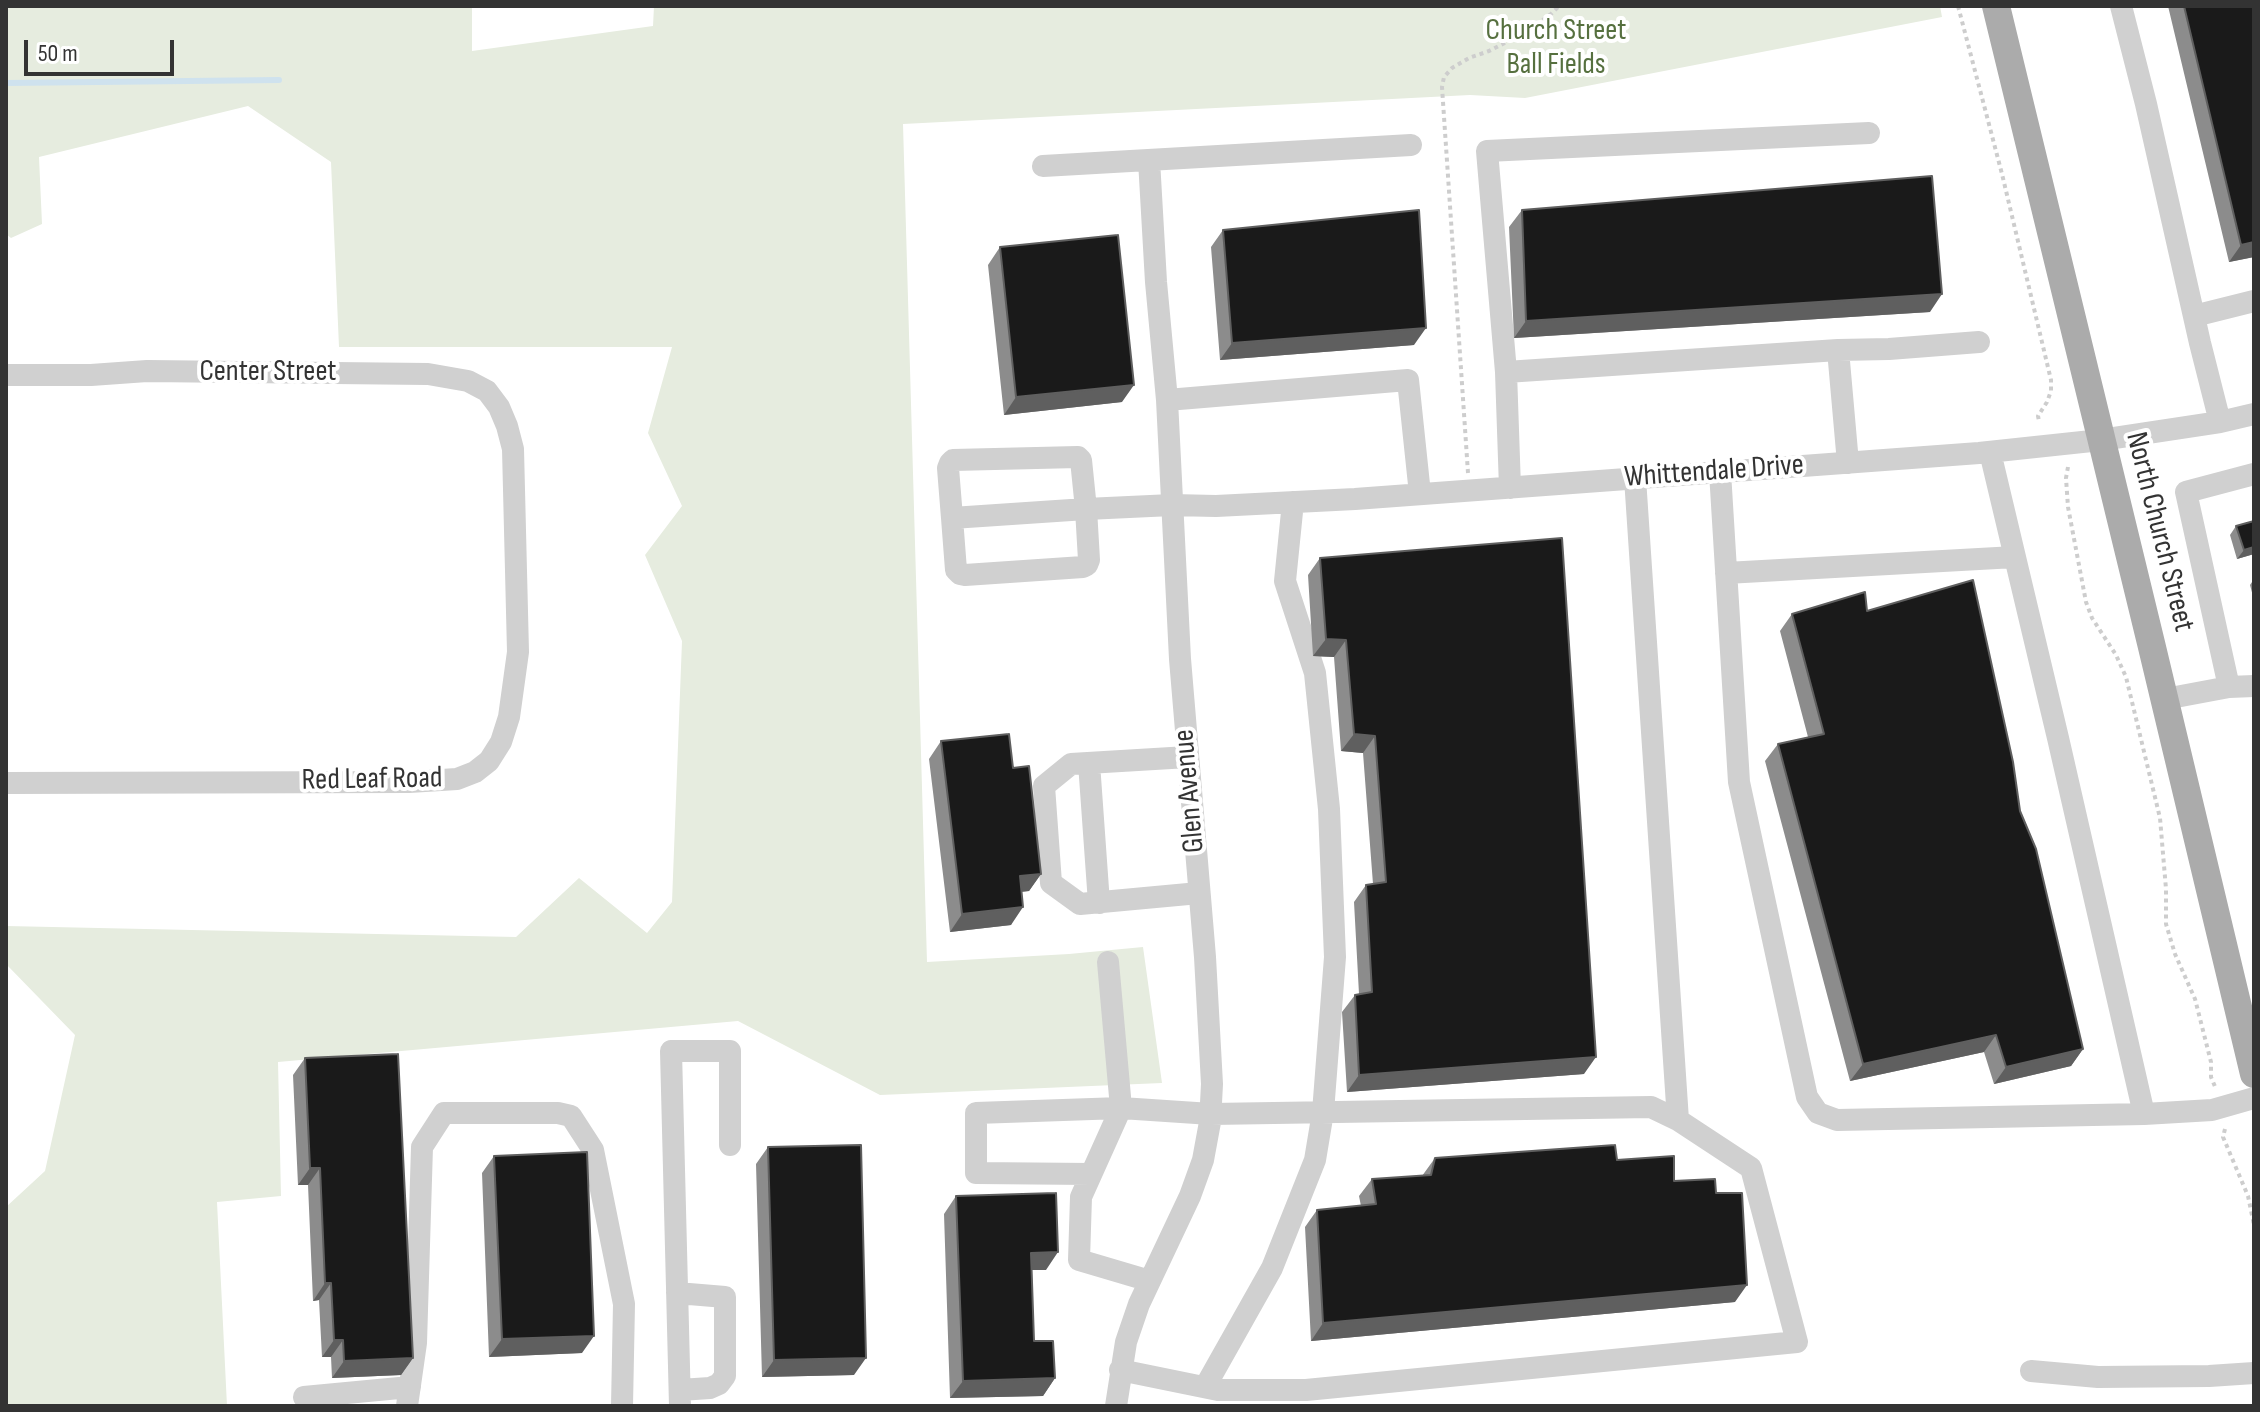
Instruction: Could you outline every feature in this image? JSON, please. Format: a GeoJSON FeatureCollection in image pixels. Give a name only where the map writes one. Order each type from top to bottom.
{"type":"FeatureCollection","features":[{"type":"Feature","properties":{"kind":"main road","name":"North Church Street"},"geometry":{"type":"LineString","coordinates":[[1996,6],[2254,1074]]}},
{"type":"Feature","properties":{"kind":"street"},"geometry":{"type":"LineString","coordinates":[[2121,6],[2220,422]]}},
{"type":"Feature","properties":{"kind":"street"},"geometry":{"type":"LineString","coordinates":[[1510,488],[1506,372],[1487,151],[1869,133]]}},
{"type":"Feature","properties":{"kind":"street"},"geometry":{"type":"LineString","coordinates":[[1043,166],[1411,145]]}},
{"type":"Feature","properties":{"kind":"street","name":"Glen Avenue"},"geometry":{"type":"LineString","coordinates":[[1116,1406],[1126,1342],[1150,1281],[1190,1196],[1203,1160],[1211,1114],[1211,1043],[1180,659],[1167,400],[1149,160]]}},
{"type":"Feature","properties":{"kind":"street"},"geometry":{"type":"LineString","coordinates":[[2194,316],[2254,301]]}},
{"type":"Feature","properties":{"kind":"street"},"geometry":{"type":"LineString","coordinates":[[1506,372],[1979,342]]}},
{"type":"Feature","properties":{"kind":"street"},"geometry":{"type":"LineString","coordinates":[[1838,350],[1848,463]]}},
{"type":"Feature","properties":{"kind":"street","name":"Center Street"},"geometry":{"type":"LineString","coordinates":[[6,375],[91,375],[147,371],[428,374],[468,381],[487,391],[499,407],[507,426]]}},
{"type":"Feature","properties":{"kind":"street"},"geometry":{"type":"LineString","coordinates":[[1167,400],[1408,380],[1420,494]]}},
{"type":"Feature","properties":{"kind":"street","name":"Whittendale Drive"},"geometry":{"type":"LineString","coordinates":[[952,518],[1469,491],[1990,452],[2101,440],[2254,414]]}},
{"type":"Feature","properties":{"kind":"street","name":"Red Leaf Road"},"geometry":{"type":"LineString","coordinates":[[6,783],[409,782],[457,779],[475,772],[489,761],[501,742],[509,717],[518,652],[513,449],[507,426]]}},
{"type":"Feature","properties":{"kind":"street"},"geometry":{"type":"LineString","coordinates":[[1990,452],[2144,1114]]}},
{"type":"Feature","properties":{"kind":"street"},"geometry":{"type":"LineString","coordinates":[[1075,455],[1081,460],[1089,560],[1083,567],[960,574],[956,570],[952,518],[948,468],[953,460],[1075,455]]}},
{"type":"Feature","properties":{"kind":"street"},"geometry":{"type":"LineString","coordinates":[[1720,472],[1739,782],[1807,1097],[1818,1113],[1837,1120],[2144,1114],[2212,1110],[2254,1098]]}},
{"type":"Feature","properties":{"kind":"street"},"geometry":{"type":"LineString","coordinates":[[2229,687],[2186,492],[2254,474]]}},
{"type":"Feature","properties":{"kind":"street"},"geometry":{"type":"LineString","coordinates":[[1635,478],[1678,1120]]}},
{"type":"Feature","properties":{"kind":"street"},"geometry":{"type":"LineString","coordinates":[[1205,1387],[1272,1268],[1315,1160],[1323,1112],[1335,957],[1329,809],[1315,673],[1285,581],[1293,502]]}},
{"type":"Feature","properties":{"kind":"street"},"geometry":{"type":"LineString","coordinates":[[1726,573],[2015,557]]}},
{"type":"Feature","properties":{"kind":"street"},"geometry":{"type":"LineString","coordinates":[[2165,699],[2229,687],[2254,686]]}},
{"type":"Feature","properties":{"kind":"street"},"geometry":{"type":"LineString","coordinates":[[1188,757],[1071,764],[1044,786],[1051,883],[1080,904],[1199,893]]}},
{"type":"Feature","properties":{"kind":"street"},"geometry":{"type":"LineString","coordinates":[[1089,763],[1099,903]]}},
{"type":"Feature","properties":{"kind":"street"},"geometry":{"type":"LineString","coordinates":[[1108,962],[1121,1108],[1081,1197],[1079,1260],[1150,1281]]}},
{"type":"Feature","properties":{"kind":"street"},"geometry":{"type":"LineString","coordinates":[[677,1293],[725,1297],[725,1376],[719,1384],[680,1398],[677,1293],[671,1051],[730,1051],[730,1145]]}},
{"type":"Feature","properties":{"kind":"street"},"geometry":{"type":"LineString","coordinates":[[1091,1174],[976,1173],[976,1113],[1121,1108],[1211,1114],[1651,1107],[1678,1120],[1751,1168],[1797,1342],[1306,1390],[1218,1390],[1120,1370]]}},
{"type":"Feature","properties":{"kind":"street"},"geometry":{"type":"LineString","coordinates":[[304,1397],[408,1397],[416,1343],[422,1147],[444,1113],[558,1113],[571,1116],[593,1150],[624,1304],[622,1406]]}},
{"type":"Feature","properties":{"kind":"street"},"geometry":{"type":"LineString","coordinates":[[2031,1371],[2098,1377],[2254,1373]]}},
{"type":"Feature","properties":{"kind":"path"},"geometry":{"type":"LineString","coordinates":[[1469,491],[1442,87],[1444,77],[1452,68],[1528,31],[1559,6]]}},
{"type":"Feature","properties":{"kind":"path"},"geometry":{"type":"LineString","coordinates":[[1958,6],[2051,380],[2051,391],[2038,416],[2039,421]]}},
{"type":"Feature","properties":{"kind":"path"},"geometry":{"type":"LineString","coordinates":[[2068,467],[2068,507],[2086,602],[2126,677],[2160,818],[2166,924],[2175,954],[2195,999],[2216,1089]]}},
{"type":"Feature","properties":{"kind":"path"},"geometry":{"type":"LineString","coordinates":[[2225,1129],[2223,1137],[2248,1196],[2254,1225]]}},
{"type":"Feature","properties":{"kind":"green space","name":"Church Street Ball Fields"},"geometry":{"type":"Polygon","coordinates":[[[6,6],[472,6],[472,51],[653,26],[654,6],[1940,6],[1942,17],[1525,98],[1470,95],[903,124],[927,962],[1143,947],[1162,1083],[880,1095],[738,1021],[278,1062],[281,1196],[217,1202],[227,1406],[6,1406],[6,1207],[45,1171],[75,1035],[6,964],[6,926],[516,937],[579,878],[647,933],[672,902],[682,641],[645,555],[682,506],[648,433],[672,347],[339,347],[331,162],[248,106],[39,157],[42,224],[11,238],[6,234],[6,6]]]}},
{"type":"Feature","properties":{"kind":"building"},"geometry":{"type":"Polygon","coordinates":[[[2184,6],[2254,6],[2254,242],[2241,245],[2184,6]]]}},
{"type":"Feature","properties":{"kind":"building"},"geometry":{"type":"Polygon","coordinates":[[[1932,176],[1942,294],[1526,321],[1522,210],[1932,176]]]}},
{"type":"Feature","properties":{"kind":"building"},"geometry":{"type":"Polygon","coordinates":[[[1419,210],[1426,328],[1232,343],[1223,230],[1419,210]]]}},
{"type":"Feature","properties":{"kind":"building"},"geometry":{"type":"Polygon","coordinates":[[[1118,235],[1134,385],[1016,397],[1000,247],[1118,235]]]}},
{"type":"Feature","properties":{"kind":"building"},"geometry":{"type":"Polygon","coordinates":[[[2254,521],[2254,547],[2244,550],[2236,526],[2254,521]]]}},
{"type":"Feature","properties":{"kind":"building"},"geometry":{"type":"Polygon","coordinates":[[[1562,538],[1596,1057],[1359,1075],[1355,995],[1372,992],[1366,885],[1386,882],[1375,736],[1354,734],[1346,640],[1326,639],[1320,558],[1562,538]]]}},
{"type":"Feature","properties":{"kind":"building"},"geometry":{"type":"Polygon","coordinates":[[[1973,580],[2013,762],[2020,811],[2036,849],[2083,1049],[2006,1067],[1996,1035],[1863,1064],[1778,744],[1824,734],[1792,614],[1865,592],[1867,611],[1973,580]]]}},
{"type":"Feature","properties":{"kind":"building"},"geometry":{"type":"Polygon","coordinates":[[[1009,734],[1013,768],[1029,766],[1041,874],[1020,876],[1023,907],[962,914],[941,741],[1009,734]]]}},
{"type":"Feature","properties":{"kind":"building"},"geometry":{"type":"Polygon","coordinates":[[[398,1054],[413,1358],[344,1361],[343,1340],[334,1340],[331,1283],[325,1283],[320,1168],[310,1168],[305,1058],[398,1054]]]}},
{"type":"Feature","properties":{"kind":"building"},"geometry":{"type":"Polygon","coordinates":[[[861,1145],[866,1358],[774,1360],[768,1147],[861,1145]]]}},
{"type":"Feature","properties":{"kind":"building"},"geometry":{"type":"Polygon","coordinates":[[[1615,1145],[1617,1160],[1674,1156],[1674,1181],[1715,1179],[1716,1193],[1742,1193],[1747,1285],[1323,1323],[1317,1210],[1376,1204],[1372,1179],[1431,1175],[1435,1158],[1615,1145]]]}},
{"type":"Feature","properties":{"kind":"building"},"geometry":{"type":"Polygon","coordinates":[[[587,1152],[594,1336],[502,1339],[494,1156],[587,1152]]]}},
{"type":"Feature","properties":{"kind":"building"},"geometry":{"type":"Polygon","coordinates":[[[1056,1193],[1058,1252],[1031,1253],[1034,1341],[1053,1341],[1055,1378],[963,1381],[956,1196],[1056,1193]]]}},
{"type":"Feature","properties":{"kind":"waterway"},"geometry":{"type":"LineString","coordinates":[[6,83],[279,80]]}}]}
